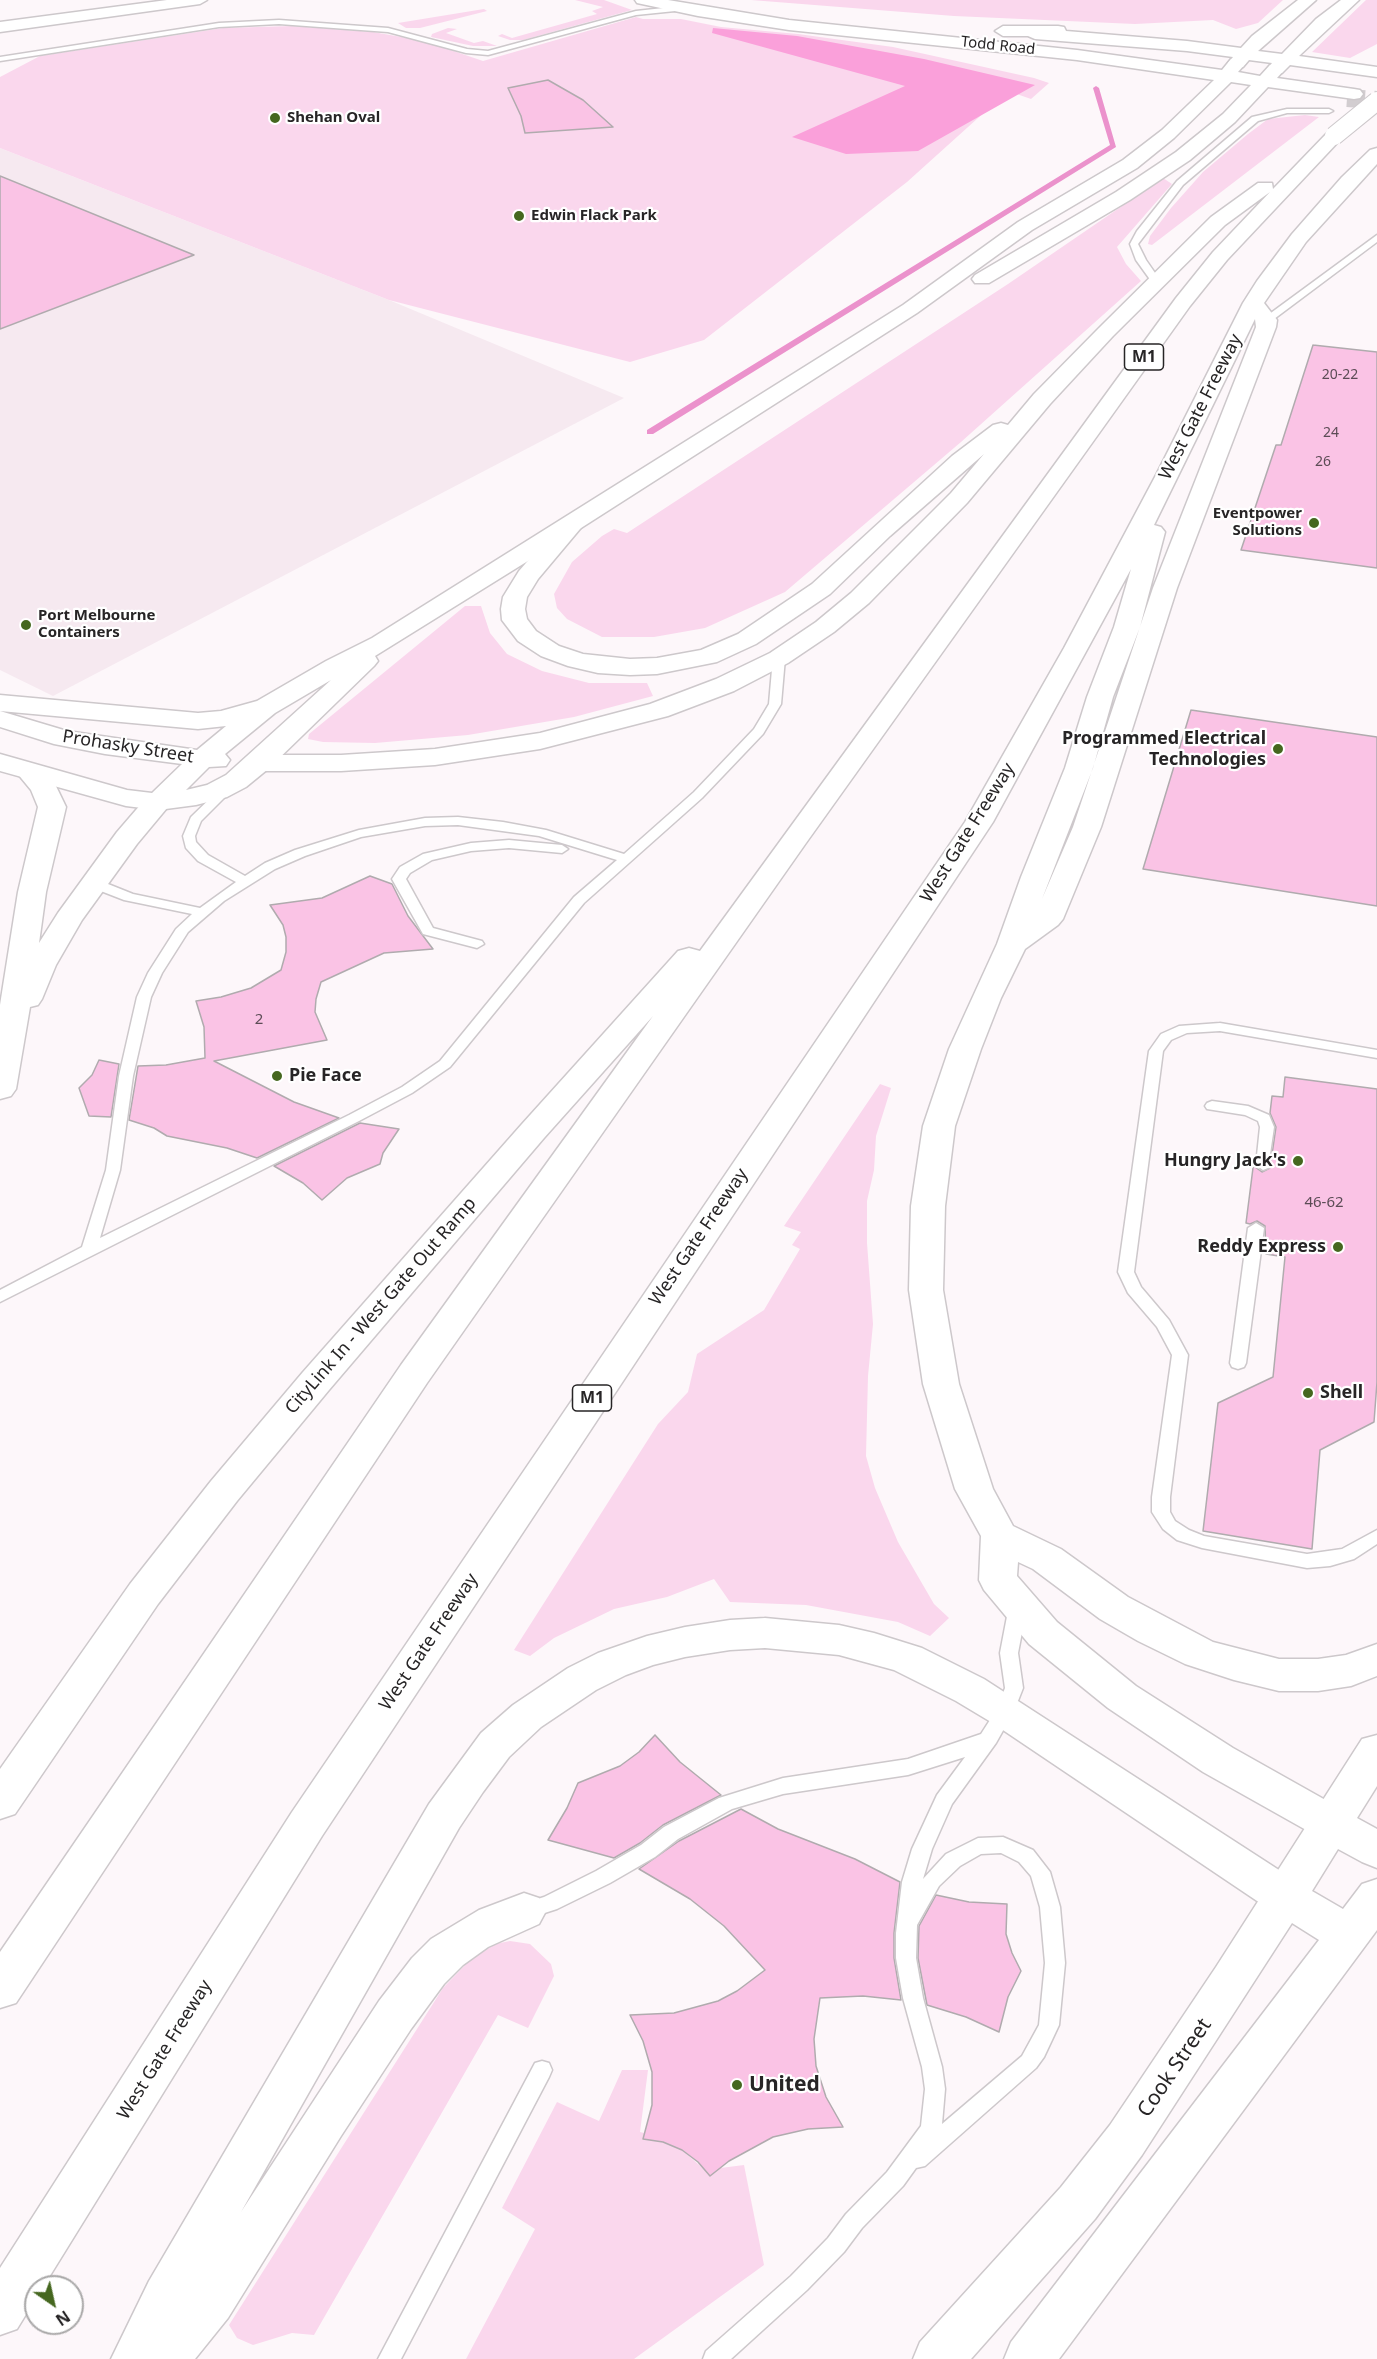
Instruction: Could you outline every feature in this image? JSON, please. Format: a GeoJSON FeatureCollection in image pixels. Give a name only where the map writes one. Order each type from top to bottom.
{"type":"FeatureCollection","features":[{"type":"Feature","properties":{"kind":"main road","name":"Todd Road"},"geometry":{"type":"LineString","coordinates":[[643,0],[1237,52],[1276,69],[1361,87]]}},
{"type":"Feature","properties":{"kind":"main road"},"geometry":{"type":"LineString","coordinates":[[10,1040],[41,965],[68,919],[127,838],[158,802],[202,759],[266,707],[326,671],[381,643],[573,523],[910,309],[1016,232],[1130,164],[1168,134],[1237,52],[1308,0]]}},
{"type":"Feature","properties":{"kind":"main road"},"geometry":{"type":"LineString","coordinates":[[910,309],[986,278],[1123,196],[1183,156],[1242,104],[1276,69],[1351,0]]}},
{"type":"Feature","properties":{"kind":"main road","name":"Todd Road"},"geometry":{"type":"LineString","coordinates":[[686,4],[810,27],[1147,64],[1237,52],[1276,69],[1361,87]]}},
{"type":"Feature","properties":{"kind":"main road"},"geometry":{"type":"LineString","coordinates":[[1003,31],[1237,52]]}},
{"type":"Feature","properties":{"kind":"main road"},"geometry":{"type":"LineString","coordinates":[[1147,64],[1167,73],[1176,94],[1179,111],[1168,134]]}},
{"type":"Feature","properties":{"kind":"main road"},"geometry":{"type":"LineString","coordinates":[[1242,104],[1271,95],[1361,87]]}},
{"type":"Feature","properties":{"kind":"main road","name":"M1"},"geometry":{"type":"LineString","coordinates":[[0,1989],[414,1374],[796,837],[1182,303],[1220,256],[1331,139],[1377,101]]}},
{"type":"Feature","properties":{"kind":"main road"},"geometry":{"type":"LineString","coordinates":[[573,523],[534,569],[515,597],[513,609],[515,620],[527,636],[550,651],[577,661],[598,665],[657,666],[708,657],[747,639],[821,589],[960,461],[1042,399],[1218,221],[1331,139]]}},
{"type":"Feature","properties":{"kind":"main road","name":"West Gate Freeway"},"geometry":{"type":"LineString","coordinates":[[0,2312],[307,1824],[979,822],[1077,648],[1168,475],[1299,238],[1349,181],[1377,154]]}},
{"type":"Feature","properties":{"kind":"main road"},"geometry":{"type":"LineString","coordinates":[[1012,944],[1048,919],[1087,827],[1165,588],[1266,327],[1260,311]]}},
{"type":"Feature","properties":{"kind":"main road","name":"Prohasky Street"},"geometry":{"type":"LineString","coordinates":[[0,719],[52,735],[105,746],[202,759],[258,763],[341,763],[435,757],[540,741],[659,710],[725,685],[779,658],[825,627],[860,598],[982,473],[1042,399]]}},
{"type":"Feature","properties":{"kind":"main road"},"geometry":{"type":"LineString","coordinates":[[1168,475],[1127,627],[1100,697],[1079,768],[1035,877],[1012,944],[965,1049],[939,1126],[928,1206],[926,1290],[941,1384],[974,1489],[1000,1536],[998,1580],[1043,1633],[1122,1697],[1218,1760],[1377,1850]]}},
{"type":"Feature","properties":{"kind":"main road"},"geometry":{"type":"LineString","coordinates":[[0,762],[31,773],[126,798],[158,802],[196,797],[217,791],[236,781],[258,763],[358,670],[381,643]]}},
{"type":"Feature","properties":{"kind":"main road"},"geometry":{"type":"LineString","coordinates":[[0,703],[198,721],[234,716],[266,707]]}},
{"type":"Feature","properties":{"kind":"main road"},"geometry":{"type":"LineString","coordinates":[[0,1089],[10,1040],[32,892],[52,807],[44,788],[31,773]]}},
{"type":"Feature","properties":{"kind":"main road","name":"CityLink In - West Gate Out Ramp"},"geometry":{"type":"LineString","coordinates":[[0,1802],[144,1594],[232,1482],[532,1131],[796,837]]}},
{"type":"Feature","properties":{"kind":"main road"},"geometry":{"type":"LineString","coordinates":[[1000,1536],[1047,1559],[1114,1608],[1152,1630],[1199,1653],[1234,1665],[1278,1675],[1318,1675],[1351,1670],[1377,1659]]}},
{"type":"Feature","properties":{"kind":"main road"},"geometry":{"type":"LineString","coordinates":[[136,2359],[166,2297],[444,1816],[495,1745],[526,1716],[582,1679],[646,1651],[730,1635],[765,1633],[827,1639],[874,1648],[908,1659],[943,1675],[997,1725],[1348,1935]]}},
{"type":"Feature","properties":{"kind":"main road","name":"Cook Street"},"geometry":{"type":"LineString","coordinates":[[938,2359],[1008,2283],[1092,2185],[1176,2067],[1233,1981],[1284,1896],[1377,1751]]}},
{"type":"Feature","properties":{"kind":"main road"},"geometry":{"type":"LineString","coordinates":[[1029,2359],[1377,1897]]}},
{"type":"Feature","properties":{"kind":"main road"},"geometry":{"type":"LineString","coordinates":[[163,2359],[211,2302],[325,2121],[395,2015],[428,1971],[447,1952],[473,1934],[524,1911]]}},
{"type":"Feature","properties":{"kind":"street"},"geometry":{"type":"LineString","coordinates":[[0,27],[194,0]]}},
{"type":"Feature","properties":{"kind":"street"},"geometry":{"type":"LineString","coordinates":[[0,16],[21,9]]}},
{"type":"Feature","properties":{"kind":"lane"},"geometry":{"type":"LineString","coordinates":[[0,59],[219,25],[279,22],[388,30],[466,51],[488,53],[636,13],[686,4]]}},
{"type":"Feature","properties":{"kind":"lane"},"geometry":{"type":"LineString","coordinates":[[1157,283],[1141,260],[1134,244],[1140,233],[1180,183],[1255,119],[1287,111],[1329,111]]}},
{"type":"Feature","properties":{"kind":"lane"},"geometry":{"type":"LineString","coordinates":[[1260,311],[1377,238]]}},
{"type":"Feature","properties":{"kind":"lane"},"geometry":{"type":"LineString","coordinates":[[0,1297],[344,1124],[428,1077],[445,1064],[579,900],[624,858],[691,802],[759,731],[776,704],[779,658]]}},
{"type":"Feature","properties":{"kind":"lane"},"geometry":{"type":"LineString","coordinates":[[236,781],[199,815],[192,828],[189,842],[203,858],[244,881]]}},
{"type":"Feature","properties":{"kind":"lane"},"geometry":{"type":"LineString","coordinates":[[88,1252],[113,1170],[126,1076],[144,996],[155,973],[183,929],[200,912],[244,881],[300,853],[359,834],[424,822],[458,821],[503,826],[541,833],[624,858]]}},
{"type":"Feature","properties":{"kind":"lane"},"geometry":{"type":"LineString","coordinates":[[477,944],[428,931],[399,879],[405,870],[428,857],[471,847],[509,844],[562,849]]}},
{"type":"Feature","properties":{"kind":"lane"},"geometry":{"type":"LineString","coordinates":[[93,883],[129,897],[200,912]]}},
{"type":"Feature","properties":{"kind":"lane"},"geometry":{"type":"LineString","coordinates":[[1377,1054],[1220,1027],[1196,1027],[1176,1031],[1166,1037],[1156,1051],[1126,1272],[1134,1289],[1163,1324],[1179,1355],[1161,1497],[1161,1512],[1168,1525],[1183,1535],[1202,1542],[1307,1561],[1348,1554],[1377,1536]]}},
{"type":"Feature","properties":{"kind":"lane"},"geometry":{"type":"LineString","coordinates":[[1212,1106],[1248,1111],[1264,1118],[1267,1127],[1263,1165]]}},
{"type":"Feature","properties":{"kind":"lane"},"geometry":{"type":"LineString","coordinates":[[1238,1364],[1256,1228]]}},
{"type":"Feature","properties":{"kind":"lane"},"geometry":{"type":"LineString","coordinates":[[714,2359],[799,2283],[895,2179],[922,2144],[931,2128],[934,2109],[932,2067],[913,1998],[906,1958],[906,1933],[912,1882],[922,1849],[944,1800],[997,1725],[1014,1688],[1009,1653],[1018,1603]]}},
{"type":"Feature","properties":{"kind":"lane"},"geometry":{"type":"LineString","coordinates":[[524,1911],[550,1903],[603,1877],[648,1851],[679,1828],[726,1803],[783,1786],[908,1767],[960,1751],[997,1725]]}},
{"type":"Feature","properties":{"kind":"lane"},"geometry":{"type":"LineString","coordinates":[[895,2179],[1029,2062],[1044,2040],[1049,2025],[1054,1987],[1054,1948],[1045,1884],[1036,1866],[1015,1850],[1003,1845],[978,1846],[942,1869],[927,1888],[906,1933]]}},
{"type":"Feature","properties":{"kind":"lane"},"geometry":{"type":"LineString","coordinates":[[389,2359],[542,2070]]}},
{"type":"Feature","properties":{"kind":"shaded area"},"geometry":{"type":"Polygon","coordinates":[[[575,0],[604,0],[632,10],[523,40],[510,40],[498,36],[502,34],[512,38],[597,14],[592,11],[603,7],[575,0]]]}},
{"type":"Feature","properties":{"kind":"shaded area"},"geometry":{"type":"Polygon","coordinates":[[[751,0],[1283,0],[1258,23],[1236,29],[1213,20],[1135,24],[954,16],[751,0]]]}},
{"type":"Feature","properties":{"kind":"shaded area"},"geometry":{"type":"Polygon","coordinates":[[[1366,0],[1377,0],[1377,44],[1350,58],[1312,52],[1366,0]]]}},
{"type":"Feature","properties":{"kind":"shaded area"},"geometry":{"type":"Polygon","coordinates":[[[484,9],[487,11],[420,28],[406,28],[398,23],[484,9]]]}},
{"type":"Feature","properties":{"kind":"shaded area","name":"Edwin Flack Park"},"geometry":{"type":"Polygon","coordinates":[[[636,17],[681,19],[721,27],[798,34],[893,47],[1049,83],[1031,99],[1008,91],[907,182],[704,340],[630,362],[389,300],[0,148],[0,77],[40,56],[223,28],[292,26],[373,32],[424,41],[483,61],[636,17]]]}},
{"type":"Feature","properties":{"kind":"shaded area"},"geometry":{"type":"Polygon","coordinates":[[[448,28],[457,29],[446,33],[474,43],[483,41],[497,46],[473,46],[431,37],[432,34],[448,28]]]}},
{"type":"Feature","properties":{"kind":"shaded area"},"geometry":{"type":"Polygon","coordinates":[[[713,28],[797,36],[924,59],[1035,85],[918,151],[846,154],[792,137],[905,86],[712,33],[713,28]]]}},
{"type":"Feature","properties":{"kind":"shaded area"},"geometry":{"type":"Polygon","coordinates":[[[1305,115],[1319,117],[1152,245],[1148,244],[1150,236],[1171,208],[1203,172],[1248,134],[1268,119],[1305,115]]]}},
{"type":"Feature","properties":{"kind":"shaded area"},"geometry":{"type":"Polygon","coordinates":[[[0,148],[389,300],[624,398],[53,696],[0,670],[0,148]]]}},
{"type":"Feature","properties":{"kind":"shaded area"},"geometry":{"type":"Polygon","coordinates":[[[1163,178],[1172,184],[1117,247],[1126,264],[1141,281],[961,442],[785,592],[705,628],[654,637],[602,637],[567,619],[557,608],[554,594],[572,562],[602,536],[614,529],[627,533],[1008,284],[1163,178]]]}},
{"type":"Feature","properties":{"kind":"shaded area"},"geometry":{"type":"Polygon","coordinates":[[[465,606],[481,606],[490,633],[507,654],[542,671],[589,683],[647,683],[653,696],[574,717],[468,735],[375,743],[323,742],[308,739],[309,734],[465,606]]]}},
{"type":"Feature","properties":{"kind":"shaded area"},"geometry":{"type":"Polygon","coordinates":[[[880,1084],[891,1088],[876,1136],[874,1170],[867,1201],[867,1243],[873,1324],[868,1376],[866,1456],[875,1488],[898,1542],[934,1604],[949,1618],[930,1636],[898,1622],[806,1605],[730,1602],[714,1579],[667,1597],[614,1609],[554,1638],[530,1656],[514,1650],[658,1424],[688,1392],[697,1354],[764,1310],[800,1249],[792,1245],[801,1232],[784,1226],[880,1084]]]}},
{"type":"Feature","properties":{"kind":"shaded area"},"geometry":{"type":"Polygon","coordinates":[[[510,1941],[530,1944],[551,1964],[554,1976],[528,2028],[498,2015],[314,2335],[292,2333],[253,2345],[237,2338],[229,2325],[443,1988],[469,1961],[495,1944],[510,1941]]]}},
{"type":"Feature","properties":{"kind":"shaded area"},"geometry":{"type":"Polygon","coordinates":[[[622,2070],[648,2070],[640,2132],[669,2139],[705,2170],[744,2165],[764,2265],[634,2359],[466,2359],[535,2229],[502,2208],[557,2102],[599,2121],[622,2070]]]}},
{"type":"Feature","properties":{"kind":"building"},"geometry":{"type":"Polygon","coordinates":[[[548,80],[583,100],[613,127],[525,133],[521,116],[508,88],[548,80]]]}},
{"type":"Feature","properties":{"kind":"building"},"geometry":{"type":"Polygon","coordinates":[[[0,176],[194,255],[0,329],[0,176]]]}},
{"type":"Feature","properties":{"kind":"building"},"geometry":{"type":"Polygon","coordinates":[[[1313,345],[1377,352],[1377,568],[1241,550],[1276,445],[1281,445],[1313,345]]]}},
{"type":"Feature","properties":{"kind":"building"},"geometry":{"type":"Polygon","coordinates":[[[1191,710],[1377,737],[1377,906],[1143,869],[1191,710]]]}},
{"type":"Feature","properties":{"kind":"building"},"geometry":{"type":"Polygon","coordinates":[[[370,876],[392,884],[408,916],[433,949],[384,953],[321,982],[315,1012],[327,1040],[214,1061],[294,1102],[339,1118],[257,1158],[227,1148],[167,1136],[154,1128],[129,1120],[138,1066],[166,1065],[205,1058],[204,1027],[196,1001],[221,997],[251,988],[281,970],[286,952],[286,937],[283,925],[270,905],[322,898],[370,876]]]}},
{"type":"Feature","properties":{"kind":"building"},"geometry":{"type":"Polygon","coordinates":[[[99,1060],[119,1064],[111,1117],[89,1116],[79,1088],[92,1075],[99,1060]]]}},
{"type":"Feature","properties":{"kind":"building","name":"Shell"},"geometry":{"type":"Polygon","coordinates":[[[1285,1077],[1377,1089],[1377,1382],[1374,1422],[1320,1450],[1312,1549],[1203,1531],[1218,1403],[1273,1377],[1285,1257],[1266,1254],[1265,1226],[1257,1221],[1246,1223],[1254,1160],[1255,1167],[1262,1172],[1270,1168],[1276,1127],[1270,1113],[1272,1096],[1283,1097],[1285,1077]]]}},
{"type":"Feature","properties":{"kind":"building"},"geometry":{"type":"Polygon","coordinates":[[[360,1123],[399,1129],[383,1153],[380,1164],[347,1178],[322,1200],[303,1183],[274,1166],[360,1123]]]}},
{"type":"Feature","properties":{"kind":"building"},"geometry":{"type":"Polygon","coordinates":[[[655,1735],[680,1762],[721,1795],[663,1825],[640,1843],[614,1858],[548,1840],[567,1808],[578,1783],[620,1766],[639,1752],[655,1735]]]}},
{"type":"Feature","properties":{"kind":"building"},"geometry":{"type":"Polygon","coordinates":[[[741,1809],[778,1829],[855,1859],[900,1882],[894,1933],[894,1958],[901,2000],[863,1996],[820,1998],[814,2039],[816,2066],[826,2097],[843,2127],[808,2129],[773,2137],[729,2161],[710,2176],[698,2162],[682,2150],[663,2142],[643,2139],[652,2105],[652,2072],[643,2041],[630,2015],[674,2013],[718,2001],[737,1991],[765,1970],[724,1926],[690,1899],[639,1869],[679,1841],[741,1809]]]}},
{"type":"Feature","properties":{"kind":"building"},"geometry":{"type":"Polygon","coordinates":[[[936,1895],[969,1902],[1007,1904],[1006,1934],[1021,1971],[1008,1997],[999,2032],[966,2017],[927,2005],[918,1958],[919,1926],[936,1895]]]}},
{"type":"Feature","properties":{"kind":"waterway"},"geometry":{"type":"LineString","coordinates":[[650,432],[1114,146],[1096,88]]}},
{"type":"Feature","properties":{"kind":"tunnel"},"geometry":{"type":"LineString","coordinates":[[1347,98],[1377,100]]}},
{"type":"Feature","properties":{"kind":"place","name":"Shehan Oval"},"geometry":{"type":"Point","coordinates":[275,118]}},
{"type":"Feature","properties":{"kind":"place","name":"Edwin Flack Park"},"geometry":{"type":"Point","coordinates":[519,216]}},
{"type":"Feature","properties":{"kind":"place","name":"Eventpower Solutions"},"geometry":{"type":"Point","coordinates":[1314,523]}},
{"type":"Feature","properties":{"kind":"place","name":"Port Melbourne Containers"},"geometry":{"type":"Point","coordinates":[26,625]}},
{"type":"Feature","properties":{"kind":"place","name":"Programmed Electrical Technologies"},"geometry":{"type":"Point","coordinates":[1278,749]}},
{"type":"Feature","properties":{"kind":"place","name":"Pie Face"},"geometry":{"type":"Point","coordinates":[277,1076]}},
{"type":"Feature","properties":{"kind":"place","name":"Hungry Jack's"},"geometry":{"type":"Point","coordinates":[1298,1161]}},
{"type":"Feature","properties":{"kind":"place","name":"Reddy Express"},"geometry":{"type":"Point","coordinates":[1338,1247]}},
{"type":"Feature","properties":{"kind":"place","name":"Shell"},"geometry":{"type":"Point","coordinates":[1308,1393]}},
{"type":"Feature","properties":{"kind":"place","name":"United"},"geometry":{"type":"Point","coordinates":[737,2085]}}]}
